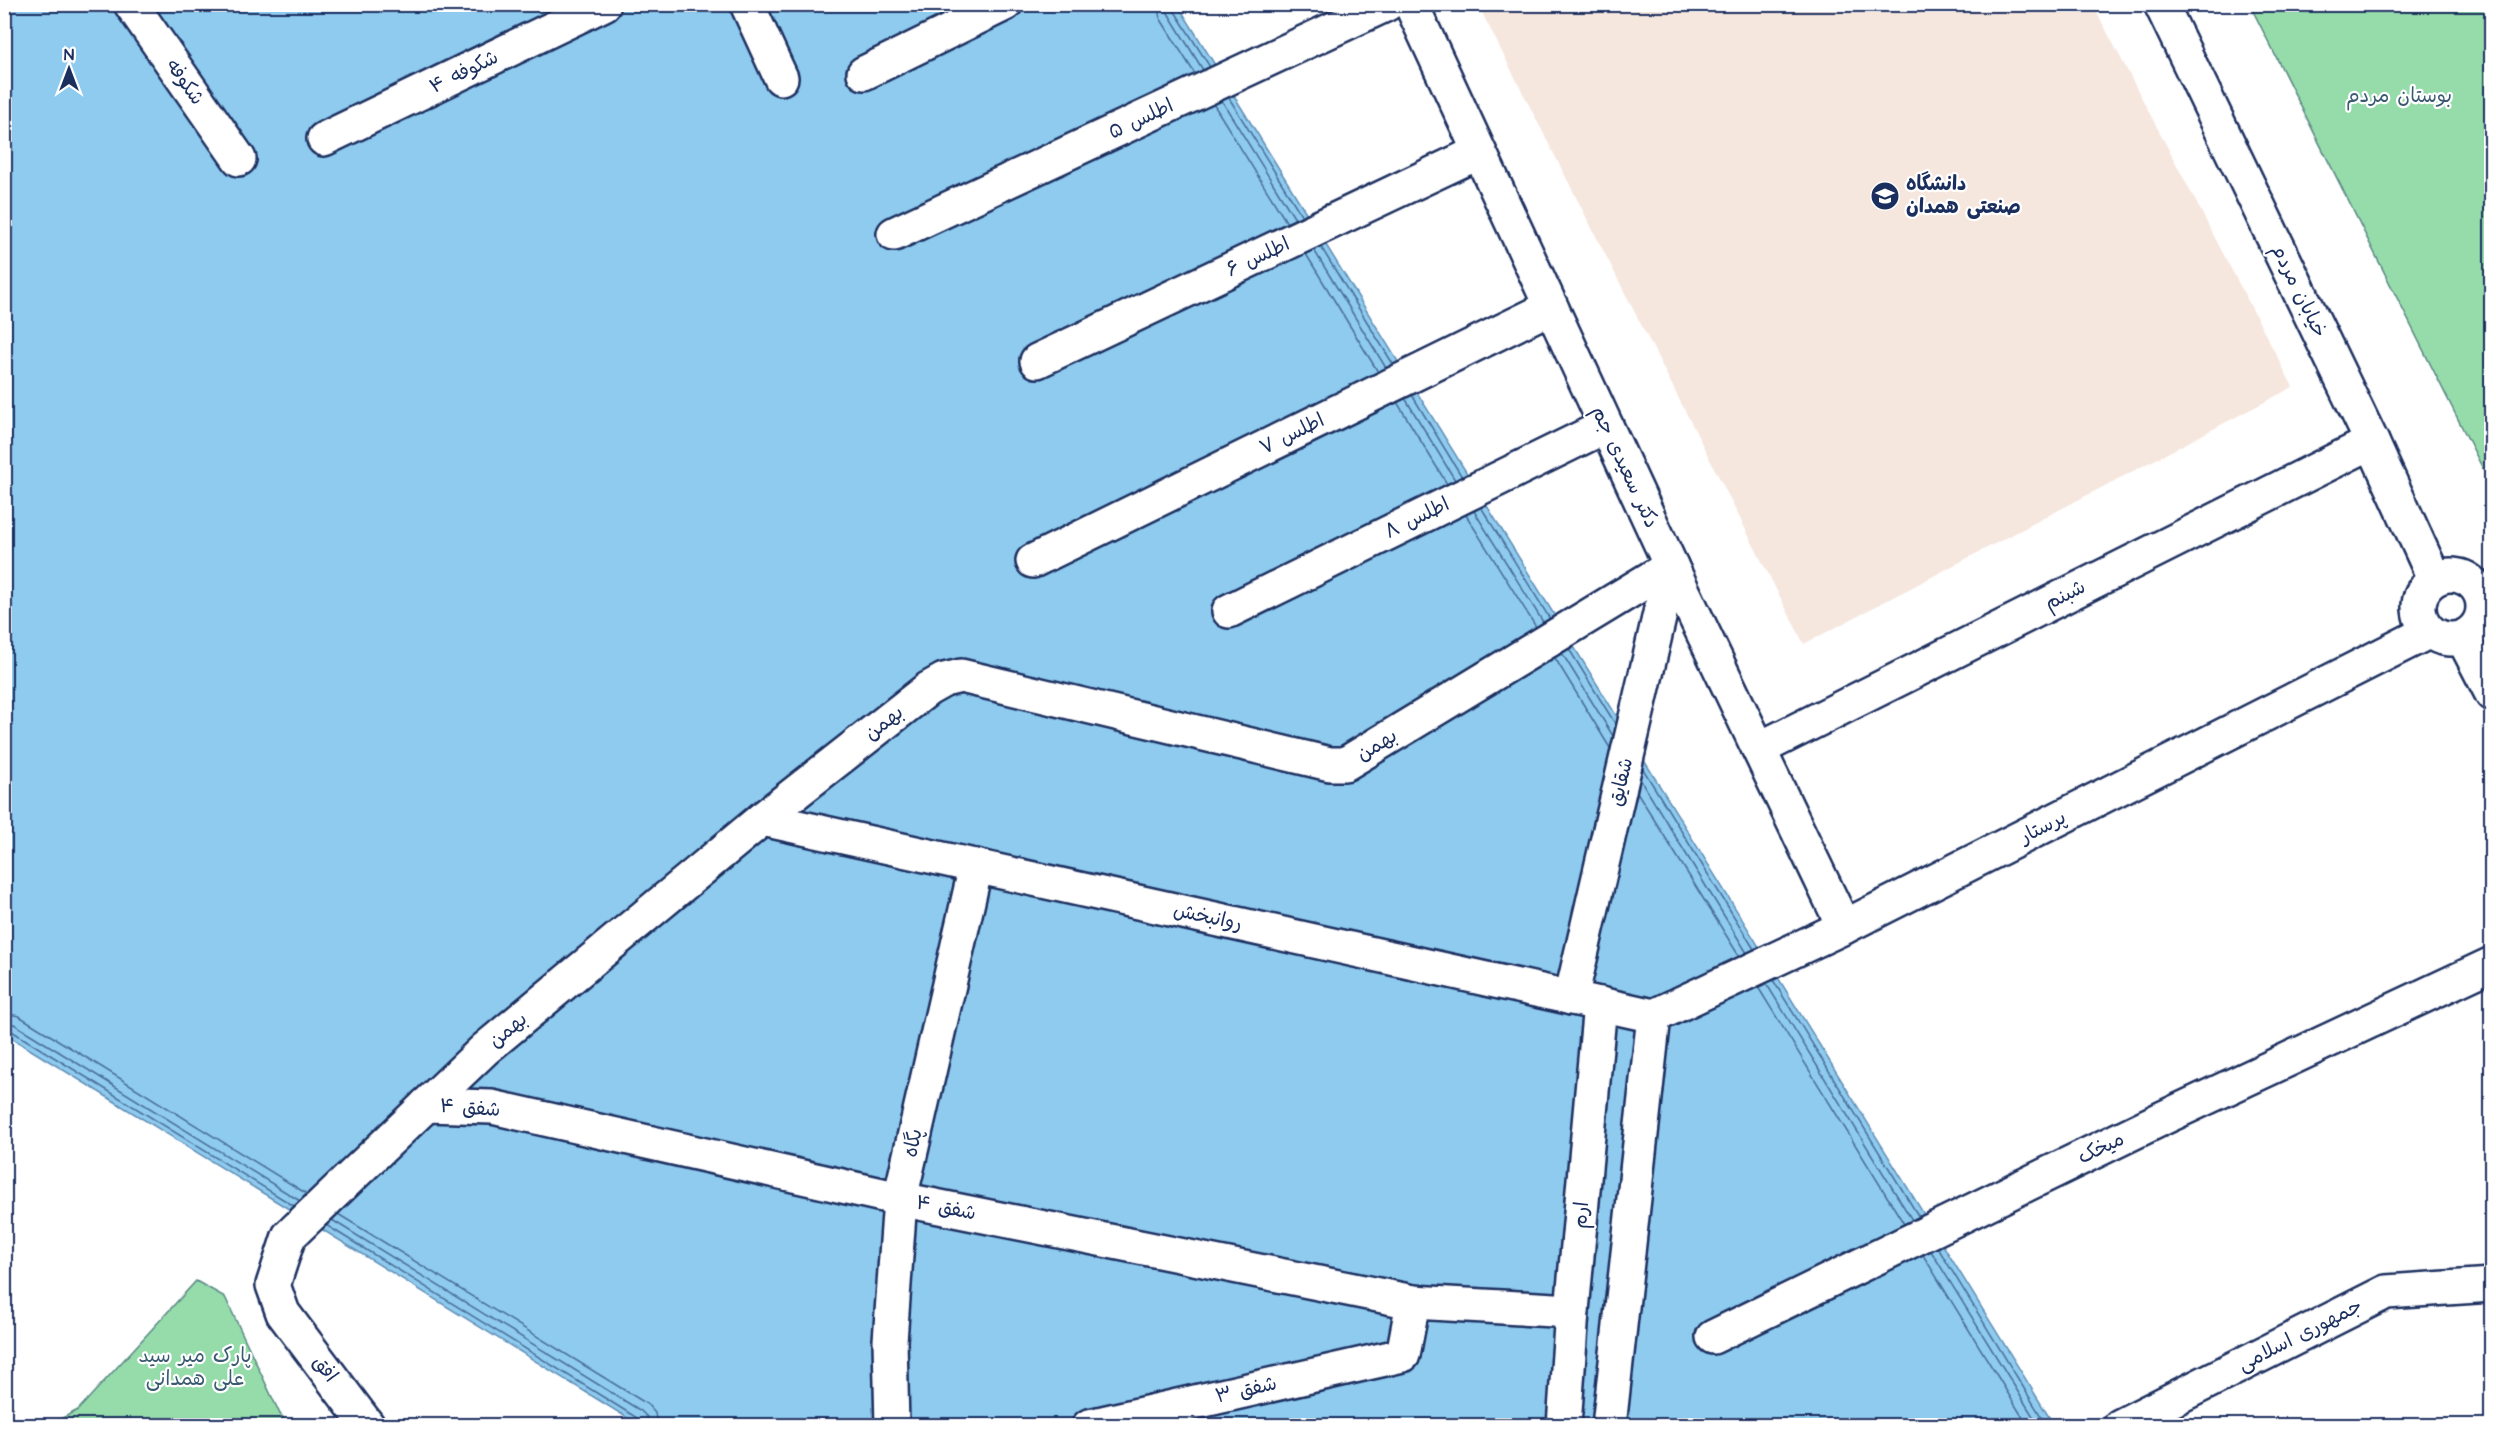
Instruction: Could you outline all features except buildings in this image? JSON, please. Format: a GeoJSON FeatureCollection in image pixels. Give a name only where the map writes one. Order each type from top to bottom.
{"type":"FeatureCollection","features":[{"type":"Feature","properties":{"kind":"street","name":"شکوفه"},"geometry":{"type":"LineString","coordinates":[[130,4],[239,159]]}},
{"type":"Feature","properties":{"kind":"street","name":"شکوفه ۴"},"geometry":{"type":"LineString","coordinates":[[324,139],[604,4]]}},
{"type":"Feature","properties":{"kind":"street"},"geometry":{"type":"LineString","coordinates":[[747,4],[781,78]]}},
{"type":"Feature","properties":{"kind":"street"},"geometry":{"type":"LineString","coordinates":[[864,73],[1005,4]]}},
{"type":"Feature","properties":{"kind":"street","name":"اطلس ۵"},"geometry":{"type":"LineString","coordinates":[[894,234],[1387,4]]}},
{"type":"Feature","properties":{"kind":"street","name":"دکتر سعیدی جم"},"geometry":{"type":"LineString","coordinates":[[1410,4],[1671,566],[1844,927]]}},
{"type":"Feature","properties":{"kind":"street","name":"خیابان مردم"},"geometry":{"type":"LineString","coordinates":[[2161,4],[2372,442],[2434,578]]}},
{"type":"Feature","properties":{"kind":"street","name":"اطلس ۶"},"geometry":{"type":"LineString","coordinates":[[1037,361],[1479,152]]}},
{"type":"Feature","properties":{"kind":"street","name":"اطلس ۷"},"geometry":{"type":"LineString","coordinates":[[1033,561],[1551,307]]}},
{"type":"Feature","properties":{"kind":"street","name":"اطلس ۸"},"geometry":{"type":"LineString","coordinates":[[1229,611],[1606,426]]}},
{"type":"Feature","properties":{"kind":"street","name":"شبنم"},"geometry":{"type":"LineString","coordinates":[[1759,749],[2372,442]]}},
{"type":"Feature","properties":{"kind":"street","name":"بهمن"},"geometry":{"type":"LineString","coordinates":[[283,1313],[273,1285],[289,1236],[485,1049],[762,819],[928,689],[944,680],[961,676],[1330,764],[1345,764],[1671,566]]}},
{"type":"Feature","properties":{"kind":"street","name":"شقایق"},"geometry":{"type":"LineString","coordinates":[[1586,1001],[1671,566]]}},
{"type":"Feature","properties":{"kind":"street"},"geometry":{"type":"LineString","coordinates":[[2478,627],[2451,640],[2439,638],[2428,632],[2420,618],[2418,603],[2424,589],[2434,578],[2448,574],[2483,580],[2484,610],[2478,627],[2492,694]]}},
{"type":"Feature","properties":{"kind":"street","name":"پرستار"},"geometry":{"type":"LineString","coordinates":[[1654,1016],[1844,927],[2428,632]]}},
{"type":"Feature","properties":{"kind":"street","name":"روانبخش"},"geometry":{"type":"LineString","coordinates":[[762,819],[1654,1016]]}},
{"type":"Feature","properties":{"kind":"street","name":"پگاه"},"geometry":{"type":"LineString","coordinates":[[892,1425],[890,1341],[900,1199],[976,866]]}},
{"type":"Feature","properties":{"kind":"street","name":"میخک"},"geometry":{"type":"LineString","coordinates":[[1713,1337],[2163,1118],[2492,964]]}},
{"type":"Feature","properties":{"kind":"street","name":"ارم"},"geometry":{"type":"LineString","coordinates":[[1564,1425],[1572,1311],[1586,1001]]}},
{"type":"Feature","properties":{"kind":"street"},"geometry":{"type":"LineString","coordinates":[[1609,1425],[1654,1016]]}},
{"type":"Feature","properties":{"kind":"street","name":"شفق ۴"},"geometry":{"type":"LineString","coordinates":[[426,1105],[492,1107],[900,1199],[1413,1302],[1572,1311]]}},
{"type":"Feature","properties":{"kind":"street","name":"جمهوری اسلامی"},"geometry":{"type":"LineString","coordinates":[[2120,1425],[2386,1292],[2492,1285]]}},
{"type":"Feature","properties":{"kind":"street","name":"شفق ۳"},"geometry":{"type":"LineString","coordinates":[[1089,1425],[1403,1355],[1413,1302]]}},
{"type":"Feature","properties":{"kind":"street","name":"افق"},"geometry":{"type":"LineString","coordinates":[[283,1313],[368,1425]]}},
{"type":"Feature","properties":{"kind":"shaded area","name":"دانشگاه صنعتی همدان"},"geometry":{"type":"Polygon","coordinates":[[[1478,5],[2093,5],[2293,387],[1804,644],[1478,5]]]}},
{"type":"Feature","properties":{"kind":"green space","name":"بوستان مردم"},"geometry":{"type":"Polygon","coordinates":[[[2250,5],[2491,5],[2491,485],[2250,5]]]}},
{"type":"Feature","properties":{"kind":"green space","name":"پارک میر سید علی همدانی"},"geometry":{"type":"Polygon","coordinates":[[[196,1281],[225,1297],[280,1414],[290,1425],[49,1425],[78,1410],[196,1281]]]}},
{"type":"Feature","properties":{"kind":"water"},"geometry":{"type":"Polygon","coordinates":[[[4,5],[1178,5],[2054,1425],[639,1425],[5,1034],[4,5]]]}},
{"type":"Feature","properties":{"kind":"place","name":"دانشگاه صنعتی همدان"},"geometry":{"type":"Point","coordinates":[1885,196]}}]}
